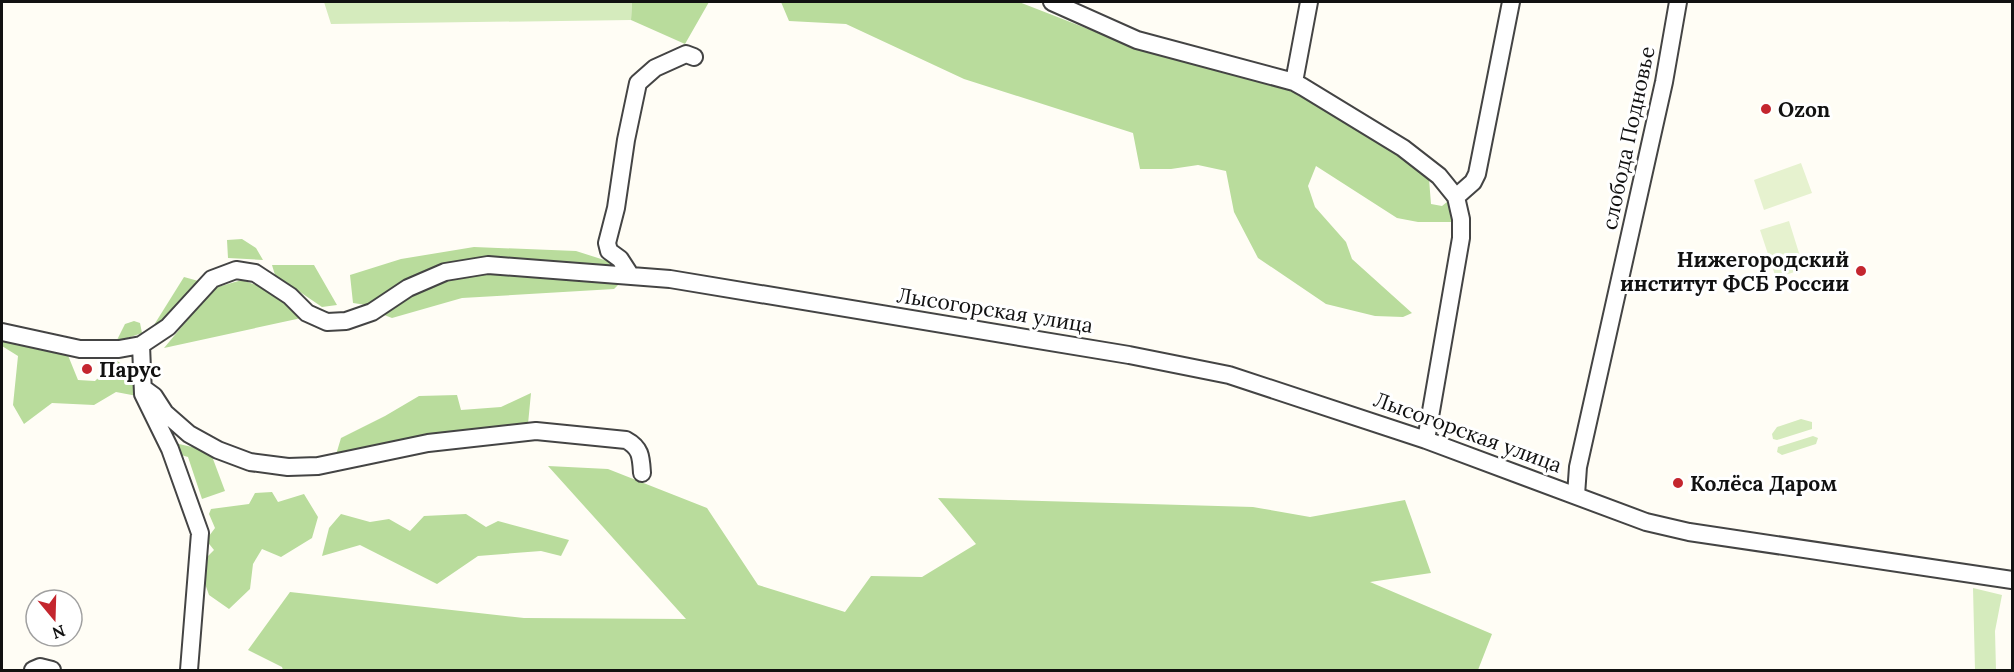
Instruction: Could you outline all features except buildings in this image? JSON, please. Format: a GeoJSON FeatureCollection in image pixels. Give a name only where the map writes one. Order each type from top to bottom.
{"type":"FeatureCollection","features":[{"type":"Feature","properties":{"kind":"street"},"geometry":{"type":"LineString","coordinates":[[1052,2],[1137,40],[1294,82],[1428,166],[1456,197],[1461,219],[1461,237],[1426,440]]}},
{"type":"Feature","properties":{"kind":"street"},"geometry":{"type":"LineString","coordinates":[[1294,82],[1309,2]]}},
{"type":"Feature","properties":{"kind":"street"},"geometry":{"type":"LineString","coordinates":[[1456,197],[1473,182],[1477,174],[1512,2]]}},
{"type":"Feature","properties":{"kind":"street","name":"слобода Подновье"},"geometry":{"type":"LineString","coordinates":[[1576,495],[1578,467],[1664,82],[1678,2]]}},
{"type":"Feature","properties":{"kind":"street"},"geometry":{"type":"LineString","coordinates":[[631,276],[620,259],[609,251],[607,243],[616,208],[626,140],[638,83],[655,68],[686,54],[694,57]]}},
{"type":"Feature","properties":{"kind":"street","name":"Лысогорская улица"},"geometry":{"type":"LineString","coordinates":[[2,332],[81,349],[119,350],[141,345],[168,327],[212,279],[236,270],[255,273],[290,296],[307,314],[327,322],[346,321],[372,312],[408,288],[445,272],[488,265],[693,283],[1162,361],[1229,375],[1426,440],[1646,522],[1689,532],[2013,580]]}},
{"type":"Feature","properties":{"kind":"street"},"geometry":{"type":"LineString","coordinates":[[141,345],[145,395],[170,449],[200,533],[189,670]]}},
{"type":"Feature","properties":{"kind":"street"},"geometry":{"type":"LineString","coordinates":[[145,395],[154,396],[165,413],[189,434],[218,450],[250,462],[288,467],[318,466],[428,443],[536,431],[626,440],[636,446],[641,455],[642,472]]}},
{"type":"Feature","properties":{"kind":"street"},"geometry":{"type":"LineString","coordinates":[[33,670],[40,667],[52,670]]}},
{"type":"Feature","properties":{"kind":"green space"},"geometry":{"type":"Polygon","coordinates":[[[324,2],[632,2],[631,20],[331,24],[324,2]]]}},
{"type":"Feature","properties":{"kind":"green space"},"geometry":{"type":"Polygon","coordinates":[[[632,2],[709,2],[685,44],[631,20],[632,2]]]}},
{"type":"Feature","properties":{"kind":"green space"},"geometry":{"type":"Polygon","coordinates":[[[781,2],[1019,2],[1142,50],[1293,87],[1398,151],[1429,179],[1431,204],[1442,206],[1447,202],[1438,183],[1455,202],[1458,222],[1418,222],[1397,218],[1316,166],[1308,186],[1315,207],[1346,242],[1352,259],[1412,313],[1403,317],[1375,316],[1326,304],[1258,258],[1234,212],[1226,171],[1198,165],[1171,169],[1140,169],[1133,133],[964,79],[846,24],[789,21],[781,2]]]}},
{"type":"Feature","properties":{"kind":"green space"},"geometry":{"type":"Polygon","coordinates":[[[1801,163],[1812,193],[1764,210],[1754,180],[1801,163]]]}},
{"type":"Feature","properties":{"kind":"green space"},"geometry":{"type":"Polygon","coordinates":[[[1789,221],[1804,269],[1776,278],[1760,230],[1789,221]]]}},
{"type":"Feature","properties":{"kind":"green space"},"geometry":{"type":"Polygon","coordinates":[[[242,239],[256,248],[263,260],[228,258],[227,240],[242,239]]]}},
{"type":"Feature","properties":{"kind":"green space"},"geometry":{"type":"Polygon","coordinates":[[[474,247],[576,251],[620,265],[615,271],[467,262],[408,282],[366,305],[353,303],[350,275],[401,259],[474,247]]]}},
{"type":"Feature","properties":{"kind":"green space"},"geometry":{"type":"Polygon","coordinates":[[[272,265],[314,265],[337,305],[322,307],[275,275],[272,265]]]}},
{"type":"Feature","properties":{"kind":"green space"},"geometry":{"type":"Polygon","coordinates":[[[488,271],[623,280],[614,289],[462,298],[392,318],[379,313],[404,298],[431,287],[488,271]]]}},
{"type":"Feature","properties":{"kind":"green space"},"geometry":{"type":"Polygon","coordinates":[[[184,277],[202,282],[169,319],[154,325],[184,277]]]}},
{"type":"Feature","properties":{"kind":"green space"},"geometry":{"type":"Polygon","coordinates":[[[242,280],[264,288],[306,317],[164,348],[214,288],[242,280]]]}},
{"type":"Feature","properties":{"kind":"green space"},"geometry":{"type":"Polygon","coordinates":[[[134,321],[140,323],[142,333],[116,342],[125,324],[134,321]]]}},
{"type":"Feature","properties":{"kind":"green space"},"geometry":{"type":"Polygon","coordinates":[[[2,336],[65,348],[78,380],[95,381],[116,360],[134,373],[137,396],[116,392],[94,405],[52,403],[24,424],[13,405],[18,356],[2,346],[2,336]]]}},
{"type":"Feature","properties":{"kind":"green space"},"geometry":{"type":"Polygon","coordinates":[[[531,393],[528,424],[335,458],[341,438],[419,396],[457,395],[461,410],[501,407],[531,393]]]}},
{"type":"Feature","properties":{"kind":"green space"},"geometry":{"type":"Polygon","coordinates":[[[1801,419],[1812,422],[1812,429],[1777,440],[1773,439],[1772,434],[1777,427],[1801,419]]]}},
{"type":"Feature","properties":{"kind":"green space"},"geometry":{"type":"Polygon","coordinates":[[[1813,436],[1818,438],[1816,444],[1782,455],[1777,452],[1778,447],[1813,436]]]}},
{"type":"Feature","properties":{"kind":"green space"},"geometry":{"type":"Polygon","coordinates":[[[170,442],[210,451],[225,491],[202,499],[188,457],[174,453],[170,442]]]}},
{"type":"Feature","properties":{"kind":"green space"},"geometry":{"type":"Polygon","coordinates":[[[548,466],[608,469],[707,508],[758,585],[845,612],[871,576],[922,577],[976,544],[938,498],[1253,507],[1310,517],[1405,500],[1431,573],[1370,582],[1492,634],[1478,670],[283,670],[282,667],[248,650],[290,592],[524,618],[686,619],[548,466]]]}},
{"type":"Feature","properties":{"kind":"green space"},"geometry":{"type":"Polygon","coordinates":[[[272,492],[278,502],[304,494],[318,517],[312,538],[281,557],[262,549],[253,564],[250,589],[229,609],[209,595],[203,578],[205,559],[214,550],[206,540],[215,528],[209,514],[211,509],[249,504],[255,493],[272,492]]]}},
{"type":"Feature","properties":{"kind":"green space"},"geometry":{"type":"Polygon","coordinates":[[[341,514],[370,522],[389,519],[410,531],[424,516],[466,514],[486,527],[498,521],[569,540],[561,556],[541,551],[478,556],[437,584],[360,545],[322,556],[329,528],[341,514]]]}},
{"type":"Feature","properties":{"kind":"green space"},"geometry":{"type":"Polygon","coordinates":[[[1973,588],[2002,595],[1995,631],[1996,670],[1975,670],[1973,588]]]}},
{"type":"Feature","properties":{"kind":"place","name":"Ozon"},"geometry":{"type":"Point","coordinates":[1766,109]}},
{"type":"Feature","properties":{"kind":"place","name":"Нижегородский институт ФСБ России"},"geometry":{"type":"Point","coordinates":[1861,271]}},
{"type":"Feature","properties":{"kind":"place","name":"Парус"},"geometry":{"type":"Point","coordinates":[87,369]}},
{"type":"Feature","properties":{"kind":"place","name":"Колёса Даром"},"geometry":{"type":"Point","coordinates":[1678,483]}}]}
